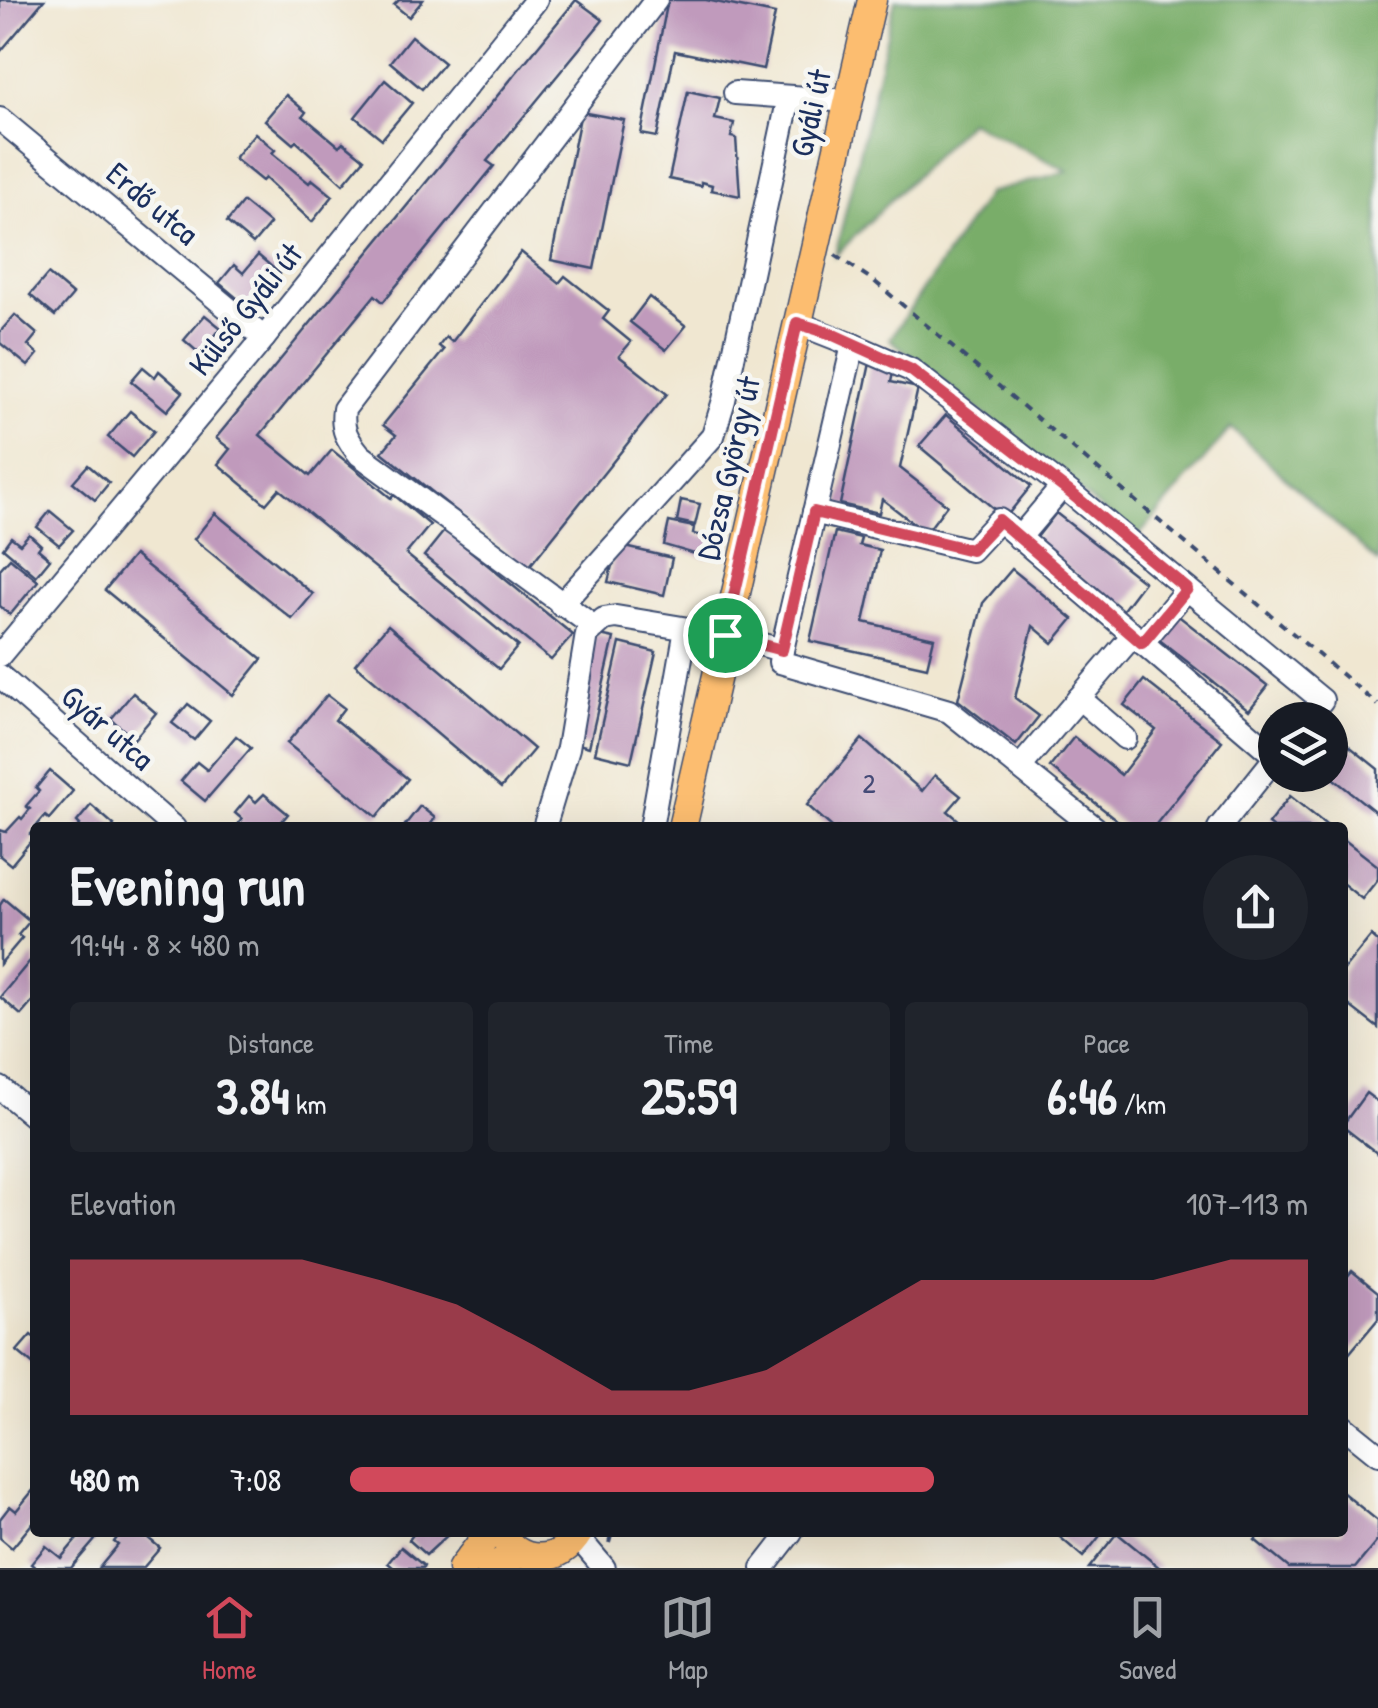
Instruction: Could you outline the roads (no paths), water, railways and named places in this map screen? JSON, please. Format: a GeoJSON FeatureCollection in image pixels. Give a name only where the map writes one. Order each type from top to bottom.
{"type":"FeatureCollection","features":[{"type":"Feature","properties":{"kind":"main road","name":"Gyáli út"},"geometry":{"type":"LineString","coordinates":[[816,242],[872,0]]}},
{"type":"Feature","properties":{"kind":"main road","name":"Dózsa György út"},"geometry":{"type":"LineString","coordinates":[[683,822],[816,242]]}},
{"type":"Feature","properties":{"kind":"main road"},"geometry":{"type":"LineString","coordinates":[[462,1568],[486,1537]]}},
{"type":"Feature","properties":{"kind":"main road"},"geometry":{"type":"LineString","coordinates":[[502,1537],[506,1544],[544,1560]]}},
{"type":"Feature","properties":{"kind":"main road"},"geometry":{"type":"LineString","coordinates":[[489,1568],[544,1560],[559,1554],[575,1537]]}},
{"type":"Feature","properties":{"kind":"street","name":"Külső Gyáli út"},"geometry":{"type":"LineString","coordinates":[[0,655],[264,338],[536,0]]}},
{"type":"Feature","properties":{"kind":"street"},"geometry":{"type":"LineString","coordinates":[[593,626],[360,456],[346,438],[342,424],[344,409],[656,0]]}},
{"type":"Feature","properties":{"kind":"street"},"geometry":{"type":"LineString","coordinates":[[736,92],[849,100]]}},
{"type":"Feature","properties":{"kind":"street"},"geometry":{"type":"LineString","coordinates":[[560,605],[713,436],[789,96]]}},
{"type":"Feature","properties":{"kind":"street","name":"Erdő utca"},"geometry":{"type":"LineString","coordinates":[[0,118],[264,338]]}},
{"type":"Feature","properties":{"kind":"street"},"geometry":{"type":"LineString","coordinates":[[797,323],[911,370],[1062,486],[1320,702]]}},
{"type":"Feature","properties":{"kind":"street"},"geometry":{"type":"LineString","coordinates":[[853,345],[780,662],[949,711],[1089,822]]}},
{"type":"Feature","properties":{"kind":"street"},"geometry":{"type":"LineString","coordinates":[[1020,538],[1062,486]]}},
{"type":"Feature","properties":{"kind":"street"},"geometry":{"type":"LineString","coordinates":[[814,512],[971,550],[999,520],[1258,742]]}},
{"type":"Feature","properties":{"kind":"street"},"geometry":{"type":"LineString","coordinates":[[1022,766],[1079,698],[1187,589]]}},
{"type":"Feature","properties":{"kind":"street"},"geometry":{"type":"LineString","coordinates":[[546,822],[568,748],[587,634],[593,626],[616,617],[725,635],[782,650]]}},
{"type":"Feature","properties":{"kind":"street"},"geometry":{"type":"LineString","coordinates":[[652,822],[686,628]]}},
{"type":"Feature","properties":{"kind":"street","name":"Gyár utca"},"geometry":{"type":"LineString","coordinates":[[0,676],[167,822]]}},
{"type":"Feature","properties":{"kind":"street"},"geometry":{"type":"LineString","coordinates":[[1079,698],[1125,738]]}},
{"type":"Feature","properties":{"kind":"street"},"geometry":{"type":"LineString","coordinates":[[1223,822],[1258,778]]}},
{"type":"Feature","properties":{"kind":"street"},"geometry":{"type":"LineString","coordinates":[[0,1088],[30,1113]]}},
{"type":"Feature","properties":{"kind":"street"},"geometry":{"type":"LineString","coordinates":[[1348,1430],[1378,1454]]}},
{"type":"Feature","properties":{"kind":"street"},"geometry":{"type":"LineString","coordinates":[[580,1537],[604,1568]]}},
{"type":"Feature","properties":{"kind":"street"},"geometry":{"type":"LineString","coordinates":[[763,1568],[787,1537]]}}]}
